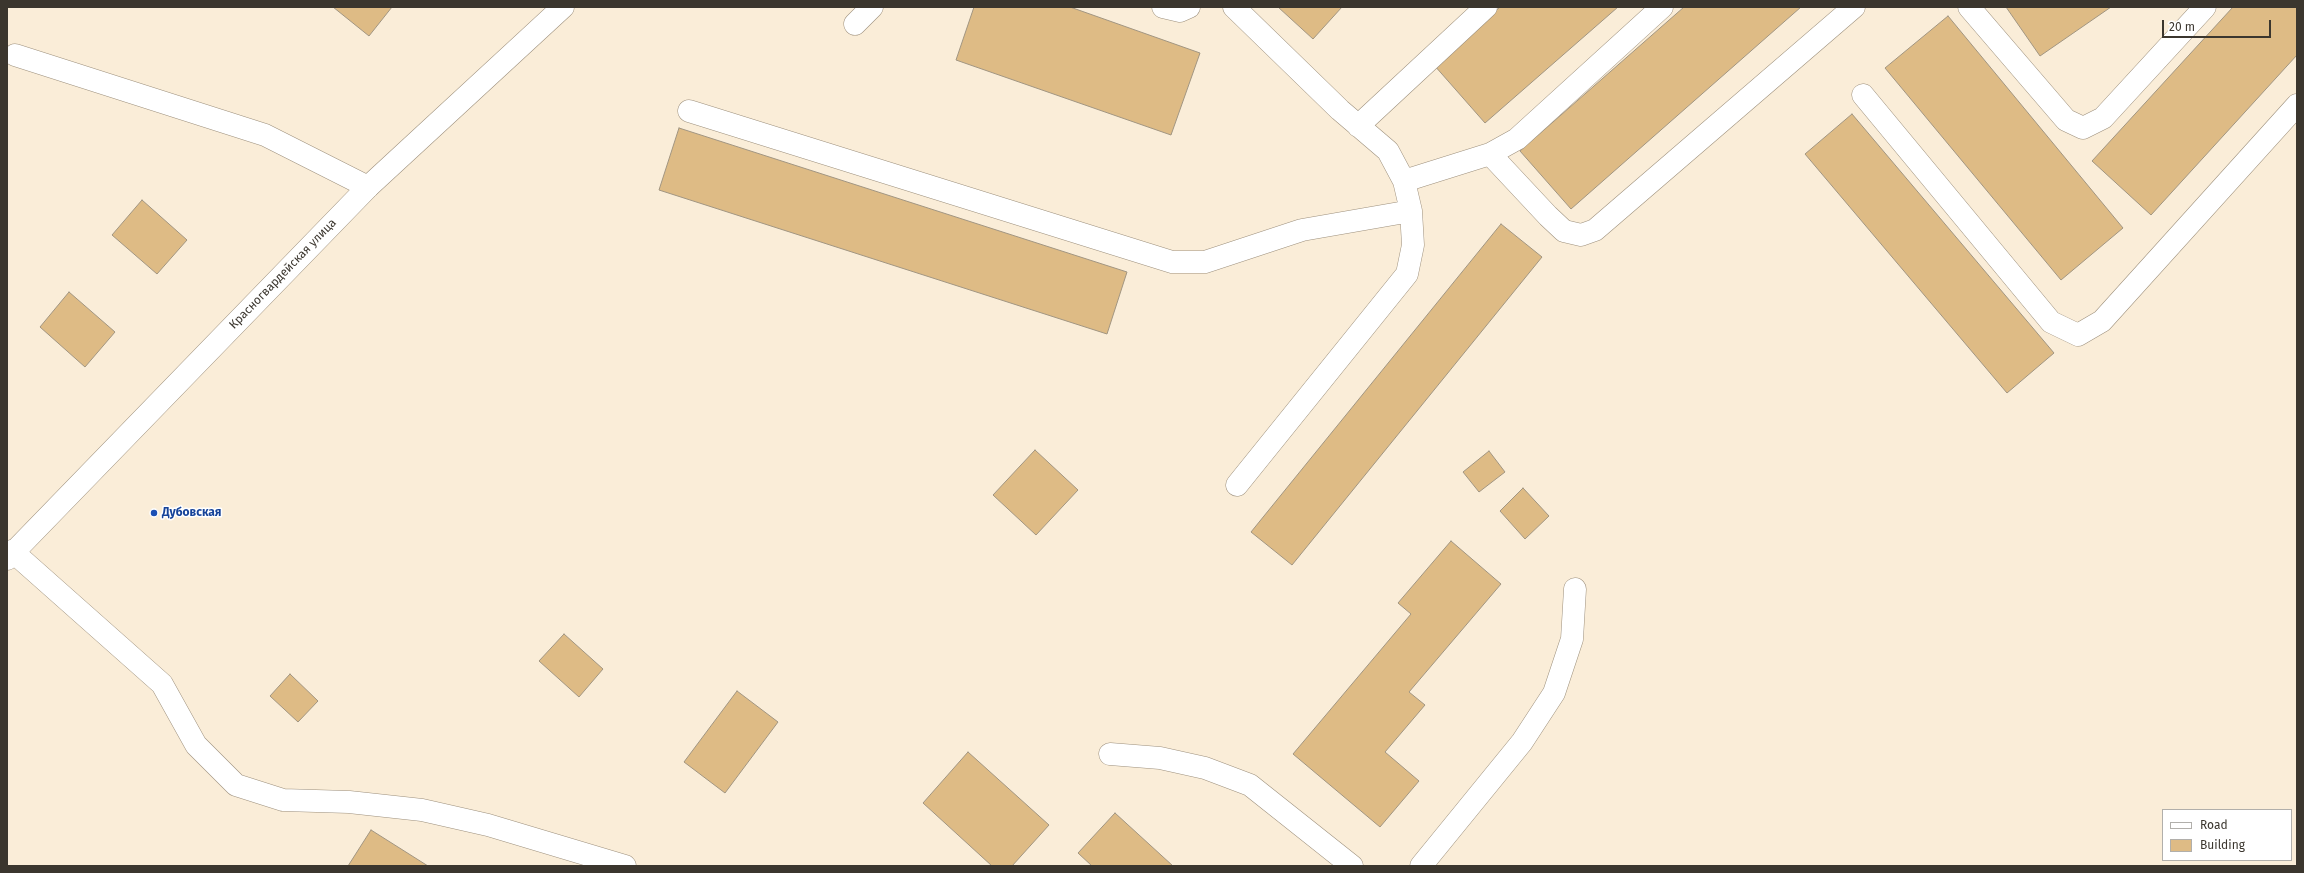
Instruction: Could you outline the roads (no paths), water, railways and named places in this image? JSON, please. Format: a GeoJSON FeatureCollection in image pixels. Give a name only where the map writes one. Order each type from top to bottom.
{"type":"FeatureCollection","features":[{"type":"Feature","properties":{"kind":"main road","name":"Красногвардейская улица"},"geometry":{"type":"LineString","coordinates":[[10,555],[368,187],[563,7]]}},
{"type":"Feature","properties":{"kind":"main road"},"geometry":{"type":"LineString","coordinates":[[855,24],[872,7]]}},
{"type":"Feature","properties":{"kind":"main road"},"geometry":{"type":"LineString","coordinates":[[1163,7],[1180,11],[1189,7]]}},
{"type":"Feature","properties":{"kind":"main road"},"geometry":{"type":"LineString","coordinates":[[1234,7],[1358,126],[1388,151],[1404,181],[1411,211],[1414,245],[1406,274],[1237,485]]}},
{"type":"Feature","properties":{"kind":"main road"},"geometry":{"type":"LineString","coordinates":[[1358,126],[1486,7]]}},
{"type":"Feature","properties":{"kind":"main road"},"geometry":{"type":"LineString","coordinates":[[1404,181],[1490,154],[1517,139],[1662,7]]}},
{"type":"Feature","properties":{"kind":"main road"},"geometry":{"type":"LineString","coordinates":[[1490,154],[1564,231],[1581,235],[1595,230],[1854,7]]}},
{"type":"Feature","properties":{"kind":"main road"},"geometry":{"type":"LineString","coordinates":[[1969,7],[2066,120],[2083,128],[2103,118],[2206,7]]}},
{"type":"Feature","properties":{"kind":"main road"},"geometry":{"type":"LineString","coordinates":[[15,55],[265,136],[368,187]]}},
{"type":"Feature","properties":{"kind":"main road"},"geometry":{"type":"LineString","coordinates":[[1863,95],[2051,322],[2078,334],[2102,321],[2297,105]]}},
{"type":"Feature","properties":{"kind":"main road"},"geometry":{"type":"LineString","coordinates":[[689,111],[1172,262],[1205,262],[1302,230],[1411,211]]}},
{"type":"Feature","properties":{"kind":"main road"},"geometry":{"type":"LineString","coordinates":[[10,555],[162,684],[196,745],[236,785],[284,800],[349,802],[422,810],[488,825],[626,866]]}},
{"type":"Feature","properties":{"kind":"main road"},"geometry":{"type":"LineString","coordinates":[[1421,866],[1522,742],[1554,693],[1572,639],[1575,589]]}},
{"type":"Feature","properties":{"kind":"main road"},"geometry":{"type":"LineString","coordinates":[[1110,754],[1160,758],[1205,768],[1250,785],[1352,866]]}},
{"type":"Feature","properties":{"kind":"place","name":"Дубовская"},"geometry":{"type":"Point","coordinates":[154,513]}}]}
